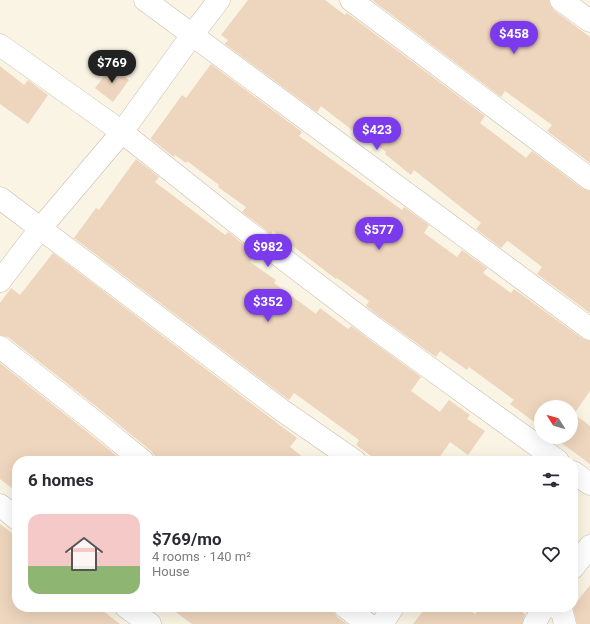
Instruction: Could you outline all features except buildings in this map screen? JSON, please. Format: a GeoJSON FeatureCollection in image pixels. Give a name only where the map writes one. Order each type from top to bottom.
{"type":"FeatureCollection","features":[{"type":"Feature","properties":{"kind":"street"},"geometry":{"type":"LineString","coordinates":[[145,0],[590,328]]}},
{"type":"Feature","properties":{"kind":"street"},"geometry":{"type":"LineString","coordinates":[[0,281],[40,228],[122,132],[219,0]]}},
{"type":"Feature","properties":{"kind":"street"},"geometry":{"type":"LineString","coordinates":[[351,0],[590,179]]}},
{"type":"Feature","properties":{"kind":"street"},"geometry":{"type":"LineString","coordinates":[[561,0],[590,21]]}},
{"type":"Feature","properties":{"kind":"street"},"geometry":{"type":"LineString","coordinates":[[0,45],[122,132],[239,225],[373,327],[551,456]]}},
{"type":"Feature","properties":{"kind":"street"},"geometry":{"type":"LineString","coordinates":[[0,198],[283,411],[349,456]]}},
{"type":"Feature","properties":{"kind":"street"},"geometry":{"type":"LineString","coordinates":[[0,347],[137,456]]}},
{"type":"Feature","properties":{"kind":"street"},"geometry":{"type":"LineString","coordinates":[[578,476],[590,484]]}},
{"type":"Feature","properties":{"kind":"street"},"geometry":{"type":"LineString","coordinates":[[0,504],[12,515]]}},
{"type":"Feature","properties":{"kind":"street"},"geometry":{"type":"LineString","coordinates":[[578,562],[590,546]]}},
{"type":"Feature","properties":{"kind":"street"},"geometry":{"type":"LineString","coordinates":[[133,612],[150,624]]}},
{"type":"Feature","properties":{"kind":"street"},"geometry":{"type":"LineString","coordinates":[[352,612],[368,624]]}},
{"type":"Feature","properties":{"kind":"street"},"geometry":{"type":"LineString","coordinates":[[382,624],[390,612]]}},
{"type":"Feature","properties":{"kind":"street"},"geometry":{"type":"LineString","coordinates":[[534,624],[541,612]]}},
{"type":"Feature","properties":{"kind":"street"},"geometry":{"type":"LineString","coordinates":[[562,612],[565,624]]}}]}
